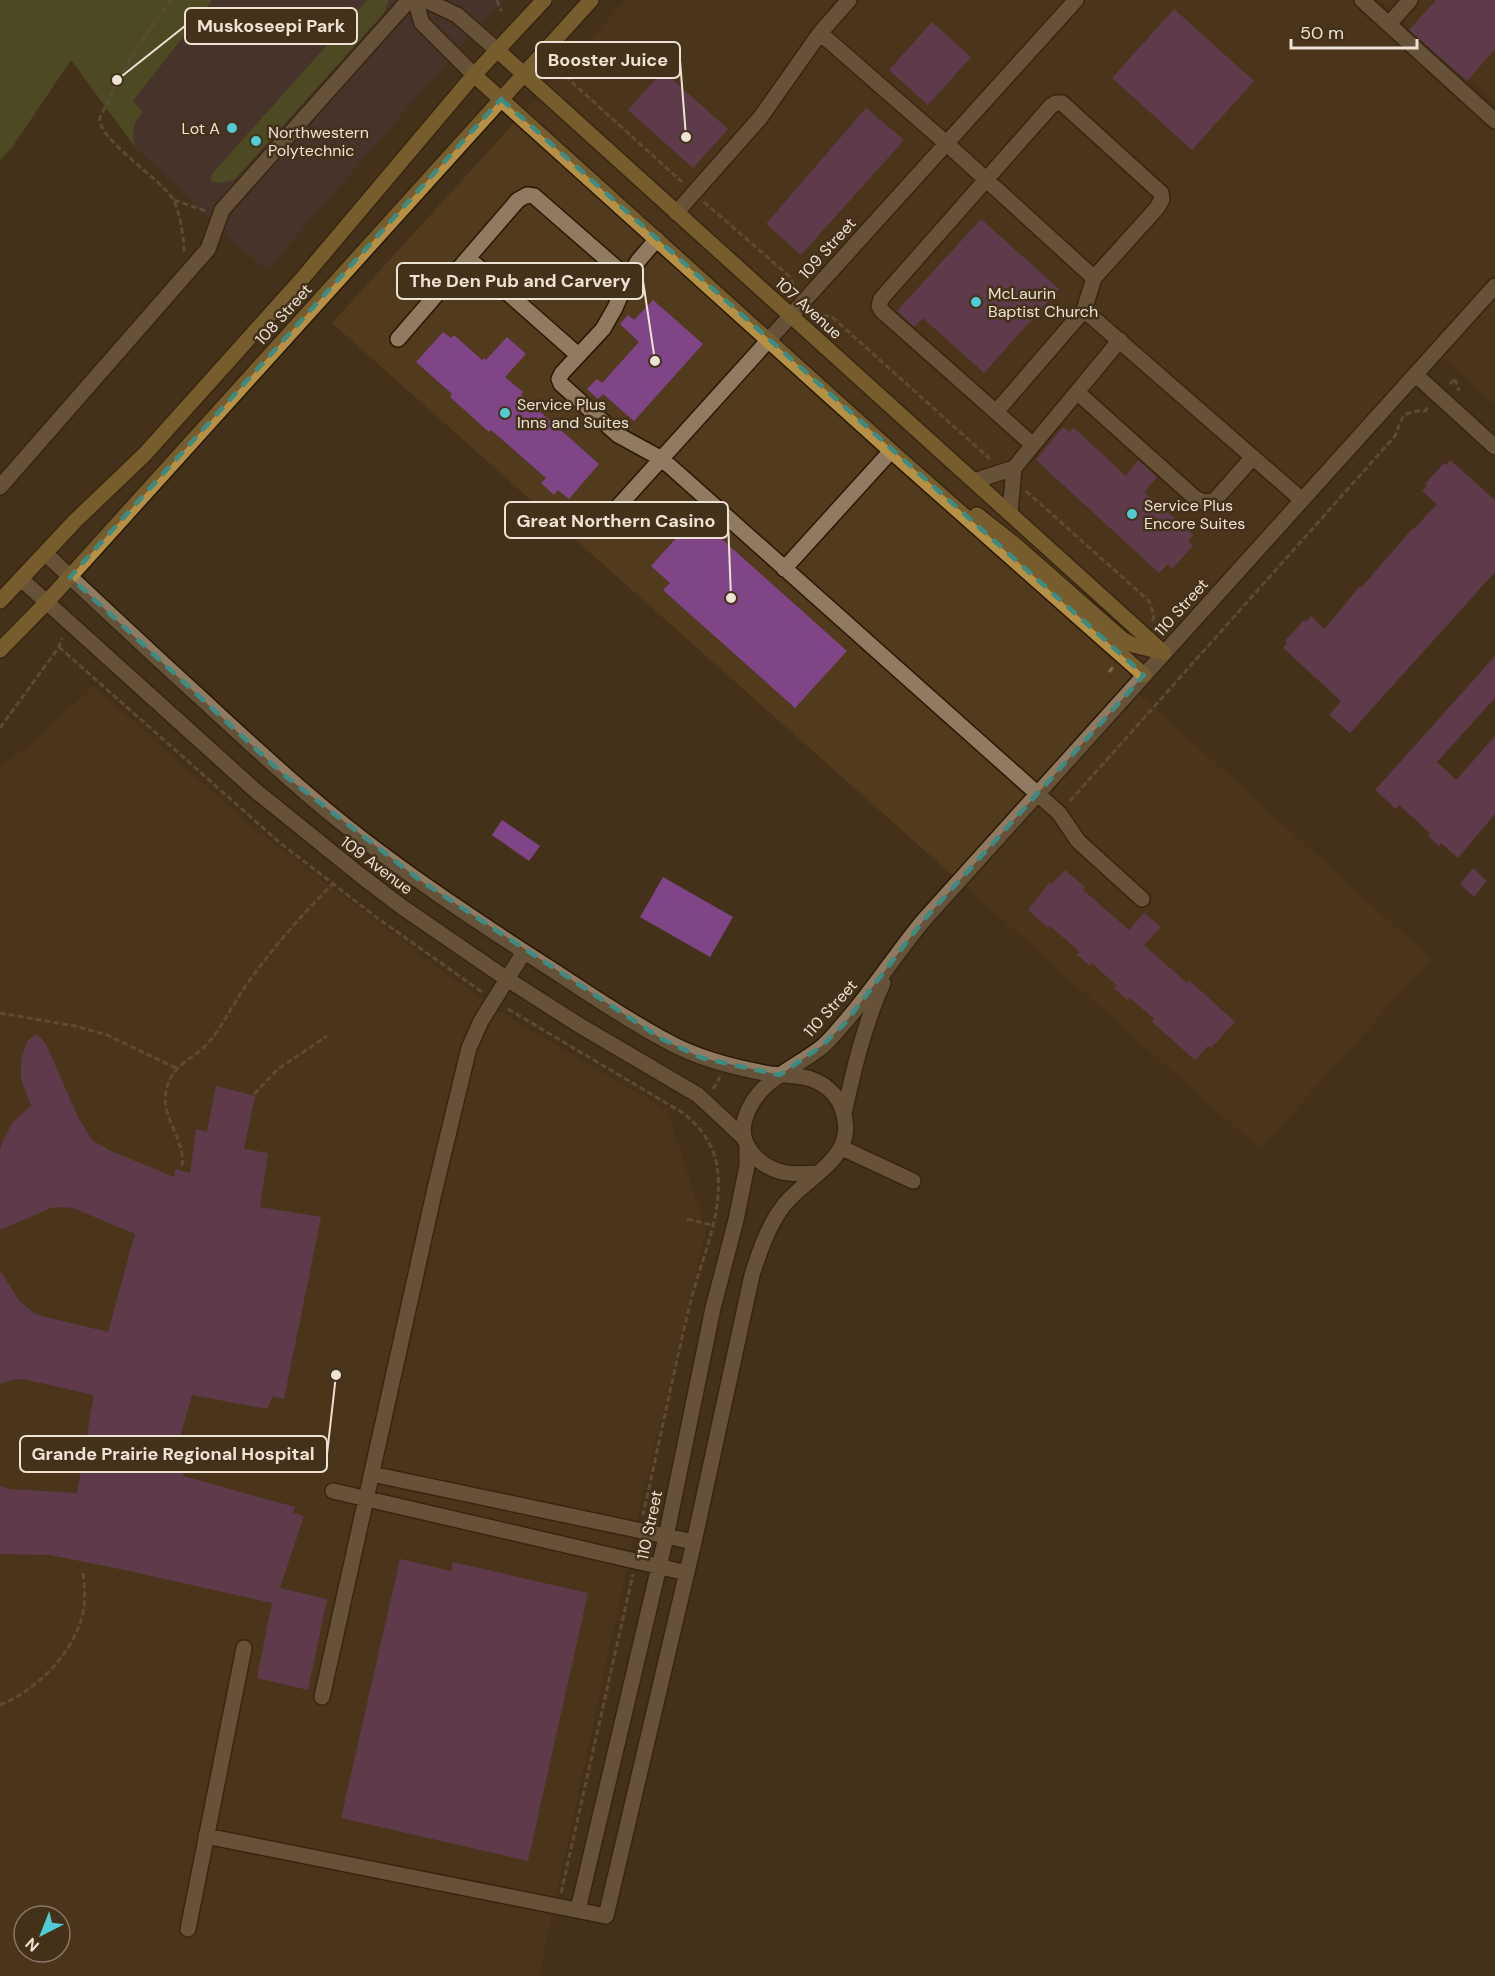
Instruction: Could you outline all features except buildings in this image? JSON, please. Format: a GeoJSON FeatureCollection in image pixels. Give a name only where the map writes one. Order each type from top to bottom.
{"type":"FeatureCollection","features":[{"type":"Feature","properties":{"kind":"main road","name":"108 Street"},"geometry":{"type":"LineString","coordinates":[[0,601],[75,521],[145,454],[302,279],[474,75],[544,0]]}},
{"type":"Feature","properties":{"kind":"main road","name":"108 Street"},"geometry":{"type":"LineString","coordinates":[[0,650],[70,577],[591,0]]}},
{"type":"Feature","properties":{"kind":"main road","name":"107 Avenue"},"geometry":{"type":"LineString","coordinates":[[497,50],[1164,653]]}},
{"type":"Feature","properties":{"kind":"main road"},"geometry":{"type":"LineString","coordinates":[[474,75],[891,451],[1144,675]]}},
{"type":"Feature","properties":{"kind":"main road"},"geometry":{"type":"LineString","coordinates":[[938,492],[981,517],[1122,639],[1133,645],[1164,653]]}},
{"type":"Feature","properties":{"kind":"street"},"geometry":{"type":"LineString","coordinates":[[0,487],[208,249],[222,210],[409,0]]}},
{"type":"Feature","properties":{"kind":"street"},"geometry":{"type":"LineString","coordinates":[[415,0],[422,23],[474,75]]}},
{"type":"Feature","properties":{"kind":"street","name":"107 Avenue"},"geometry":{"type":"LineString","coordinates":[[424,0],[457,15],[497,50]]}},
{"type":"Feature","properties":{"kind":"street"},"geometry":{"type":"LineString","coordinates":[[676,213],[760,118],[820,33],[849,0]]}},
{"type":"Feature","properties":{"kind":"street"},"geometry":{"type":"LineString","coordinates":[[1362,0],[1495,121]]}},
{"type":"Feature","properties":{"kind":"street"},"geometry":{"type":"LineString","coordinates":[[1389,24],[1410,0]]}},
{"type":"Feature","properties":{"kind":"street","name":"109 Street"},"geometry":{"type":"LineString","coordinates":[[606,520],[1070,2]]}},
{"type":"Feature","properties":{"kind":"street"},"geometry":{"type":"LineString","coordinates":[[820,33],[946,143],[1094,278]]}},
{"type":"Feature","properties":{"kind":"street"},"geometry":{"type":"LineString","coordinates":[[996,412],[1084,310],[1094,278],[1157,208],[1162,199],[1161,193],[1062,103],[1051,106],[881,299],[879,306],[883,312],[1033,445]]}},
{"type":"Feature","properties":{"kind":"street"},"geometry":{"type":"LineString","coordinates":[[398,339],[518,200],[527,195],[534,196],[628,278]]}},
{"type":"Feature","properties":{"kind":"street"},"geometry":{"type":"LineString","coordinates":[[657,239],[638,261],[603,329],[562,373],[559,379],[561,384],[618,435],[662,459],[1059,813],[1078,841],[1142,899]]}},
{"type":"Feature","properties":{"kind":"street"},"geometry":{"type":"LineString","coordinates":[[468,258],[578,355]]}},
{"type":"Feature","properties":{"kind":"street","name":"110 Street"},"geometry":{"type":"LineString","coordinates":[[780,1075],[824,1045],[845,1023],[923,921],[1495,286]]}},
{"type":"Feature","properties":{"kind":"street"},"geometry":{"type":"LineString","coordinates":[[1084,310],[1302,500]]}},
{"type":"Feature","properties":{"kind":"street"},"geometry":{"type":"LineString","coordinates":[[1010,513],[1011,473],[1120,340]]}},
{"type":"Feature","properties":{"kind":"street"},"geometry":{"type":"LineString","coordinates":[[1416,375],[1495,447]]}},
{"type":"Feature","properties":{"kind":"street"},"geometry":{"type":"LineString","coordinates":[[1077,392],[1195,498],[1204,502],[1215,501],[1253,457]]}},
{"type":"Feature","properties":{"kind":"street"},"geometry":{"type":"LineString","coordinates":[[784,569],[891,451]]}},
{"type":"Feature","properties":{"kind":"street"},"geometry":{"type":"LineString","coordinates":[[974,481],[1011,473]]}},
{"type":"Feature","properties":{"kind":"street","name":"109 Avenue"},"geometry":{"type":"LineString","coordinates":[[46,554],[284,775],[338,820],[421,881],[524,952],[662,1039],[702,1058],[780,1075]]}},
{"type":"Feature","properties":{"kind":"street","name":"109 Avenue"},"geometry":{"type":"LineString","coordinates":[[21,579],[256,791],[402,907],[579,1025],[683,1084],[706,1102],[745,1141]]}},
{"type":"Feature","properties":{"kind":"street"},"geometry":{"type":"LineString","coordinates":[[322,1697],[434,1192],[469,1048],[474,1034],[524,952]]}},
{"type":"Feature","properties":{"kind":"street","name":"110 Street"},"geometry":{"type":"LineString","coordinates":[[844,1113],[867,1025],[897,953]]}},
{"type":"Feature","properties":{"kind":"street"},"geometry":{"type":"LineString","coordinates":[[206,1836],[606,1916],[694,1542],[752,1275],[766,1233],[784,1206],[795,1193],[834,1160],[842,1148],[846,1125],[839,1100],[818,1082],[806,1077],[780,1075],[759,1092],[750,1105],[744,1122],[745,1141],[759,1161],[772,1170],[789,1175],[818,1173]]}},
{"type":"Feature","properties":{"kind":"street","name":"110 Street"},"geometry":{"type":"LineString","coordinates":[[578,1910],[666,1537],[713,1308],[743,1189],[747,1166],[745,1141]]}},
{"type":"Feature","properties":{"kind":"street"},"geometry":{"type":"LineString","coordinates":[[842,1148],[913,1180]]}},
{"type":"Feature","properties":{"kind":"street"},"geometry":{"type":"LineString","coordinates":[[372,1474],[694,1542]]}},
{"type":"Feature","properties":{"kind":"street"},"geometry":{"type":"LineString","coordinates":[[333,1491],[687,1572]]}},
{"type":"Feature","properties":{"kind":"street"},"geometry":{"type":"LineString","coordinates":[[188,1929],[244,1648]]}},
{"type":"Feature","properties":{"kind":"path"},"geometry":{"type":"LineString","coordinates":[[171,0],[145,36],[116,85],[100,118],[102,130],[174,200],[219,216]]}},
{"type":"Feature","properties":{"kind":"path"},"geometry":{"type":"LineString","coordinates":[[497,0],[501,10]]}},
{"type":"Feature","properties":{"kind":"path"},"geometry":{"type":"LineString","coordinates":[[566,76],[693,193],[789,276],[805,299],[822,315],[832,317],[1011,473],[1149,601],[1154,615],[1153,622],[1143,634]]}},
{"type":"Feature","properties":{"kind":"path"},"geometry":{"type":"LineString","coordinates":[[174,200],[184,239],[183,254]]}},
{"type":"Feature","properties":{"kind":"path"},"geometry":{"type":"LineString","coordinates":[[1059,813],[1395,436],[1400,420]]}},
{"type":"Feature","properties":{"kind":"path"},"geometry":{"type":"LineString","coordinates":[[0,728],[59,647],[61,640]]}},
{"type":"Feature","properties":{"kind":"path"},"geometry":{"type":"LineString","coordinates":[[59,647],[254,821],[376,917],[494,1000],[670,1104],[695,1122],[705,1135],[717,1162],[718,1198],[690,1303],[641,1531]]}},
{"type":"Feature","properties":{"kind":"path"},"geometry":{"type":"LineString","coordinates":[[1109,672],[1123,656]]}},
{"type":"Feature","properties":{"kind":"path"},"geometry":{"type":"LineString","coordinates":[[182,1166],[182,1151],[166,1113],[165,1101],[166,1088],[176,1068],[208,1043],[265,960],[310,906],[333,884]]}},
{"type":"Feature","properties":{"kind":"path"},"geometry":{"type":"LineString","coordinates":[[0,1012],[75,1026],[106,1035],[176,1068]]}},
{"type":"Feature","properties":{"kind":"path"},"geometry":{"type":"LineString","coordinates":[[254,1094],[278,1070],[327,1036]]}},
{"type":"Feature","properties":{"kind":"path"},"geometry":{"type":"LineString","coordinates":[[706,1102],[727,1065]]}},
{"type":"Feature","properties":{"kind":"path"},"geometry":{"type":"LineString","coordinates":[[687,1219],[712,1225]]}},
{"type":"Feature","properties":{"kind":"path"},"geometry":{"type":"LineString","coordinates":[[558,1906],[636,1560]]}},
{"type":"Feature","properties":{"kind":"path"},"geometry":{"type":"LineString","coordinates":[[0,1705],[28,1690],[50,1671],[66,1650],[77,1631],[83,1612],[84,1570]]}},
{"type":"Feature","properties":{"kind":"highlighted area"},"geometry":{"type":"Polygon","coordinates":[[[501,99],[1144,675],[923,921],[845,1023],[823,1045],[780,1075],[702,1058],[662,1039],[421,881],[284,775],[70,577],[501,99]]]}},
{"type":"Feature","properties":{"kind":"shaded area","name":"Northwestern Polytechnic"},"geometry":{"type":"Polygon","coordinates":[[[212,0],[505,0],[463,44],[267,270],[223,234],[135,147],[132,135],[135,122],[133,101],[212,0]]]}},
{"type":"Feature","properties":{"kind":"shaded area"},"geometry":{"type":"Polygon","coordinates":[[[626,0],[1362,0],[1495,121],[1495,404],[1437,353],[1133,688],[1431,959],[1260,1149],[332,323],[626,0]]]}},
{"type":"Feature","properties":{"kind":"shaded area"},"geometry":{"type":"Polygon","coordinates":[[[1380,0],[1495,0],[1495,103],[1380,0]]]}},
{"type":"Feature","properties":{"kind":"shaded area"},"geometry":{"type":"Polygon","coordinates":[[[94,686],[251,826],[434,965],[515,1021],[667,1110],[706,1231],[637,1520],[539,1976],[0,1976],[0,768],[94,686]]]}},
{"type":"Feature","properties":{"kind":"green space"},"geometry":{"type":"Polygon","coordinates":[[[0,0],[212,0],[133,101],[143,112],[134,128],[135,147],[71,60],[11,149],[0,160],[0,0]]]}},
{"type":"Feature","properties":{"kind":"green space"},"geometry":{"type":"Polygon","coordinates":[[[367,0],[389,0],[384,13],[234,180],[219,183],[211,181],[212,174],[367,0]]]}},
{"type":"Feature","properties":{"kind":"place","name":"Muskoseepi Park"},"geometry":{"type":"Point","coordinates":[117,80]}},
{"type":"Feature","properties":{"kind":"place","name":"Lot A"},"geometry":{"type":"Point","coordinates":[232,128]}},
{"type":"Feature","properties":{"kind":"place","name":"Booster Juice"},"geometry":{"type":"Point","coordinates":[686,137]}},
{"type":"Feature","properties":{"kind":"place","name":"Northwestern Polytechnic"},"geometry":{"type":"Point","coordinates":[256,141]}},
{"type":"Feature","properties":{"kind":"place","name":"McLaurin Baptist Church"},"geometry":{"type":"Point","coordinates":[976,302]}},
{"type":"Feature","properties":{"kind":"place","name":"The Den Pub and Carvery"},"geometry":{"type":"Point","coordinates":[655,361]}},
{"type":"Feature","properties":{"kind":"place","name":"Service Plus Inns and Suites"},"geometry":{"type":"Point","coordinates":[505,413]}},
{"type":"Feature","properties":{"kind":"place","name":"Service Plus Encore Suites"},"geometry":{"type":"Point","coordinates":[1132,514]}},
{"type":"Feature","properties":{"kind":"place","name":"Great Northern Casino"},"geometry":{"type":"Point","coordinates":[731,598]}},
{"type":"Feature","properties":{"kind":"place","name":"Grande Prairie Regional Hospital"},"geometry":{"type":"Point","coordinates":[336,1375]}}]}
